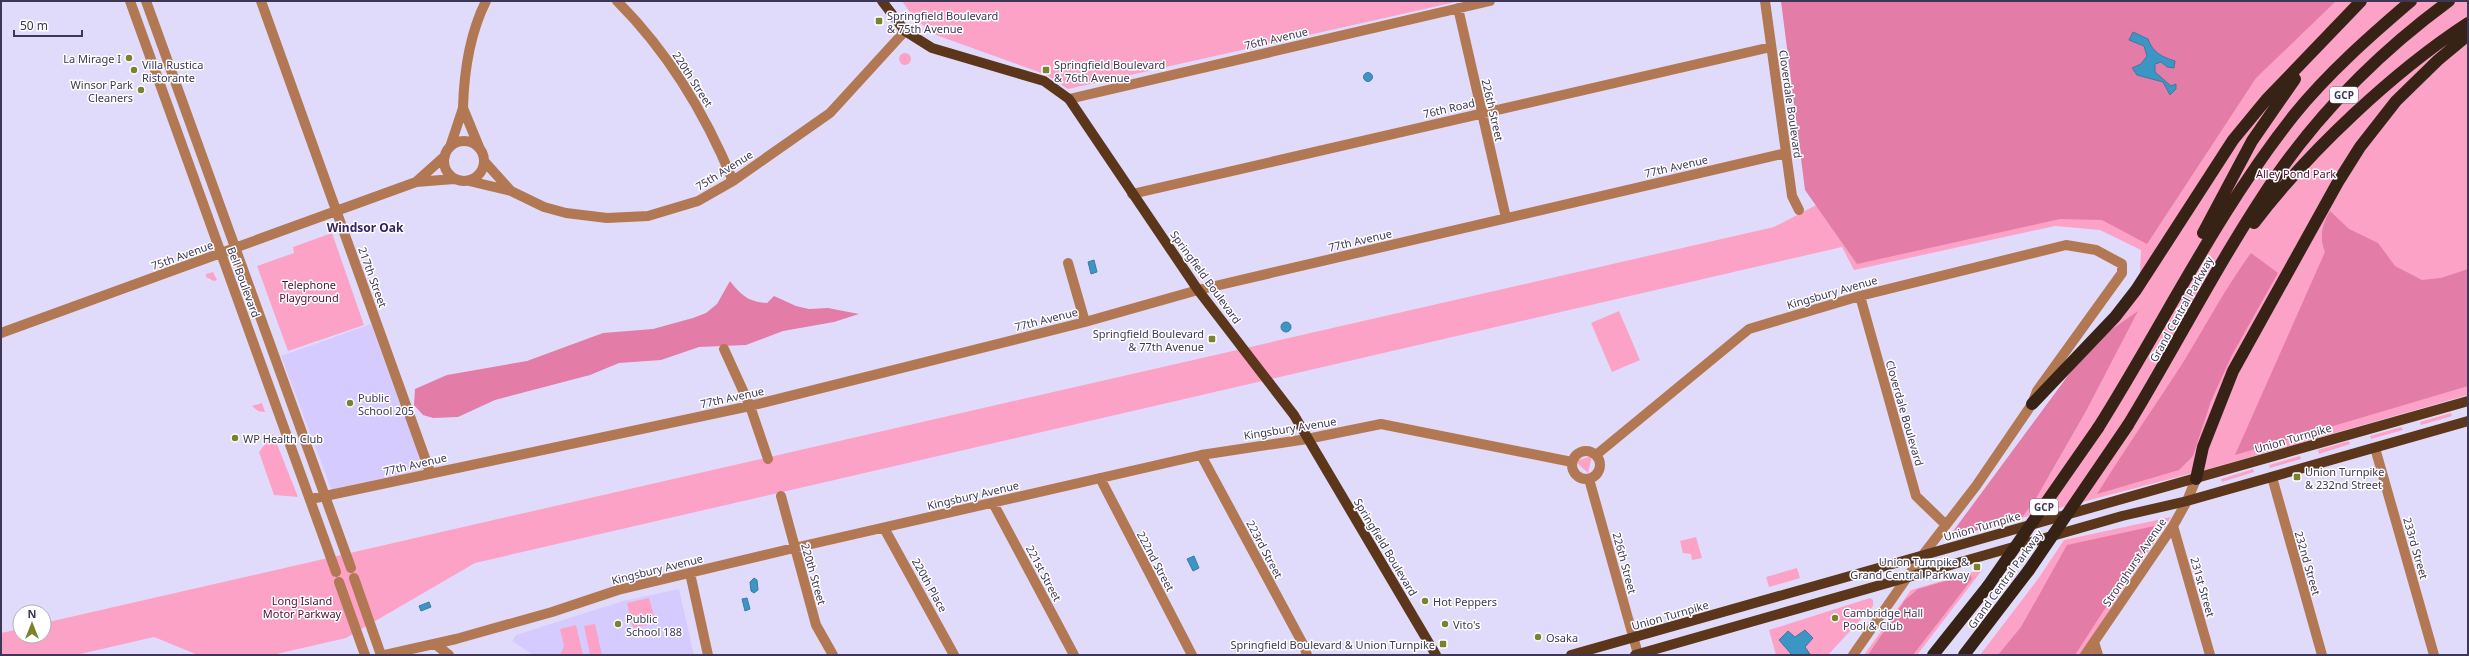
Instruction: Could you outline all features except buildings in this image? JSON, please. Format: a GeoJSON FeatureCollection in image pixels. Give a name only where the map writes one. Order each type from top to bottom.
{"type":"FeatureCollection","features":[{"type":"Feature","properties":{"kind":"highway"},"geometry":{"type":"LineString","coordinates":[[2032,404],[2115,317],[2173,235],[2233,140],[2266,100],[2361,1]]}},
{"type":"Feature","properties":{"kind":"highway"},"geometry":{"type":"LineString","coordinates":[[2178,291],[2199,242],[2252,141],[2286,91],[2321,46],[2361,1]]}},
{"type":"Feature","properties":{"kind":"highway","name":"Grand Central Parkway"},"geometry":{"type":"LineString","coordinates":[[1933,655],[1988,586],[2098,428],[2134,370],[2204,245],[2238,192],[2301,108],[2370,37],[2411,1]]}},
{"type":"Feature","properties":{"kind":"highway","name":"GCP"},"geometry":{"type":"LineString","coordinates":[[2261,208],[2280,172],[2311,132],[2348,90],[2388,51],[2449,1]]}},
{"type":"Feature","properties":{"kind":"highway"},"geometry":{"type":"LineString","coordinates":[[2261,208],[2384,88],[2416,61],[2468,24]]}},
{"type":"Feature","properties":{"kind":"highway"},"geometry":{"type":"LineString","coordinates":[[2196,479],[2204,447],[2233,370],[2301,245],[2360,147],[2396,101],[2438,60],[2468,35]]}},
{"type":"Feature","properties":{"kind":"highway","name":"Grand Central Parkway"},"geometry":{"type":"LineString","coordinates":[[1964,655],[2029,570],[2128,425],[2199,303],[2261,208]]}},
{"type":"Feature","properties":{"kind":"main road","name":"Springfield Boulevard"},"geometry":{"type":"LineString","coordinates":[[882,1],[904,31],[932,48],[1044,81],[1069,99],[1198,290],[1294,415],[1436,655]]}},
{"type":"Feature","properties":{"kind":"main road","name":"Union Turnpike"},"geometry":{"type":"LineString","coordinates":[[1571,655],[2468,401]]}},
{"type":"Feature","properties":{"kind":"main road"},"geometry":{"type":"LineString","coordinates":[[1636,655],[2122,516],[2272,477],[2468,421]]}},
{"type":"Feature","properties":{"kind":"street","name":"Bell Boulevard"},"geometry":{"type":"LineString","coordinates":[[130,1],[311,499],[336,572]]}},
{"type":"Feature","properties":{"kind":"street","name":"Bell Boulevard"},"geometry":{"type":"LineString","coordinates":[[146,1],[351,568]]}},
{"type":"Feature","properties":{"kind":"street","name":"217th Street"},"geometry":{"type":"LineString","coordinates":[[261,1],[430,472]]}},
{"type":"Feature","properties":{"kind":"street"},"geometry":{"type":"LineString","coordinates":[[463,108],[484,161],[479,175],[470,181],[454,179],[446,171],[445,156],[450,147],[463,108],[464,84],[469,48],[486,1]]}},
{"type":"Feature","properties":{"kind":"street","name":"220th Street"},"geometry":{"type":"LineString","coordinates":[[617,1],[649,36],[676,71],[716,141],[733,181]]}},
{"type":"Feature","properties":{"kind":"street","name":"76th Avenue"},"geometry":{"type":"LineString","coordinates":[[1069,99],[1490,1]]}},
{"type":"Feature","properties":{"kind":"street","name":"Cloverdale Boulevard"},"geometry":{"type":"LineString","coordinates":[[1765,1],[1770,46],[1792,196],[1799,210]]}},
{"type":"Feature","properties":{"kind":"street","name":"226th Street"},"geometry":{"type":"LineString","coordinates":[[1458,8],[1506,218]]}},
{"type":"Feature","properties":{"kind":"street","name":"75th Avenue"},"geometry":{"type":"LineString","coordinates":[[470,181],[511,191],[544,207],[566,213],[607,218],[632,218],[670,211],[698,201],[733,181],[830,113],[904,31]]}},
{"type":"Feature","properties":{"kind":"street","name":"76th Road"},"geometry":{"type":"LineString","coordinates":[[1132,194],[1770,46]]}},
{"type":"Feature","properties":{"kind":"street"},"geometry":{"type":"LineString","coordinates":[[450,147],[465,141],[479,147]]}},
{"type":"Feature","properties":{"kind":"street","name":"77th Avenue"},"geometry":{"type":"LineString","coordinates":[[311,499],[326,497],[430,472],[750,406],[1085,322],[1198,290],[1786,154]]}},
{"type":"Feature","properties":{"kind":"street","name":"75th Avenue"},"geometry":{"type":"LineString","coordinates":[[416,182],[445,156]]}},
{"type":"Feature","properties":{"kind":"street","name":"75th Avenue"},"geometry":{"type":"LineString","coordinates":[[484,161],[511,191]]}},
{"type":"Feature","properties":{"kind":"street","name":"75th Avenue"},"geometry":{"type":"LineString","coordinates":[[1,333],[236,249],[416,182],[454,179]]}},
{"type":"Feature","properties":{"kind":"street","name":"Kingsbury Avenue"},"geometry":{"type":"LineString","coordinates":[[1596,455],[1749,329],[1860,296],[2066,245],[2096,250],[2114,258],[2122,264],[2122,273],[2038,392],[2032,404]]}},
{"type":"Feature","properties":{"kind":"street"},"geometry":{"type":"LineString","coordinates":[[1068,263],[1085,322]]}},
{"type":"Feature","properties":{"kind":"street","name":"Cloverdale Boulevard"},"geometry":{"type":"LineString","coordinates":[[1860,296],[1916,496],[1946,525]]}},
{"type":"Feature","properties":{"kind":"street"},"geometry":{"type":"LineString","coordinates":[[724,349],[750,406],[768,459]]}},
{"type":"Feature","properties":{"kind":"street"},"geometry":{"type":"LineString","coordinates":[[1853,655],[1906,578],[1946,525],[2032,404]]}},
{"type":"Feature","properties":{"kind":"street","name":"Kingsbury Avenue"},"geometry":{"type":"LineString","coordinates":[[386,655],[435,644],[552,612],[618,590],[794,548],[1201,455],[1307,439],[1381,424],[1572,462]]}},
{"type":"Feature","properties":{"kind":"street","name":"233rd Street"},"geometry":{"type":"LineString","coordinates":[[2374,448],[2434,655]]}},
{"type":"Feature","properties":{"kind":"street"},"geometry":{"type":"LineString","coordinates":[[1582,451],[1591,452],[1596,455],[1600,468],[1594,476],[1584,479],[1574,473],[1572,462],[1574,457],[1582,451]]}},
{"type":"Feature","properties":{"kind":"street","name":"223rd Street"},"geometry":{"type":"LineString","coordinates":[[1201,455],[1304,646],[1307,655]]}},
{"type":"Feature","properties":{"kind":"street","name":"232nd Street"},"geometry":{"type":"LineString","coordinates":[[2272,477],[2322,655]]}},
{"type":"Feature","properties":{"kind":"street","name":"222nd Street"},"geometry":{"type":"LineString","coordinates":[[1100,478],[1192,655]]}},
{"type":"Feature","properties":{"kind":"street","name":"226th Street"},"geometry":{"type":"LineString","coordinates":[[1589,478],[1633,638],[1636,655]]}},
{"type":"Feature","properties":{"kind":"street","name":"Stronghurst Avenue"},"geometry":{"type":"LineString","coordinates":[[2085,655],[2173,526],[2196,479]]}},
{"type":"Feature","properties":{"kind":"street","name":"220th Street"},"geometry":{"type":"LineString","coordinates":[[781,496],[816,625],[833,655]]}},
{"type":"Feature","properties":{"kind":"street","name":"221st Street"},"geometry":{"type":"LineString","coordinates":[[993,503],[1074,655]]}},
{"type":"Feature","properties":{"kind":"street","name":"231st Street"},"geometry":{"type":"LineString","coordinates":[[2173,526],[2210,655]]}},
{"type":"Feature","properties":{"kind":"street","name":"220th Place"},"geometry":{"type":"LineString","coordinates":[[884,528],[954,655]]}},
{"type":"Feature","properties":{"kind":"street"},"geometry":{"type":"LineString","coordinates":[[690,573],[708,655]]}},
{"type":"Feature","properties":{"kind":"street"},"geometry":{"type":"LineString","coordinates":[[354,578],[381,655]]}},
{"type":"Feature","properties":{"kind":"street"},"geometry":{"type":"LineString","coordinates":[[339,582],[365,655]]}},
{"type":"Feature","properties":{"kind":"street"},"geometry":{"type":"LineString","coordinates":[[2094,642],[2098,655]]}},
{"type":"Feature","properties":{"kind":"street"},"geometry":{"type":"LineString","coordinates":[[435,644],[449,655]]}},
{"type":"Feature","properties":{"kind":"shaded area"},"geometry":{"type":"Polygon","coordinates":[[[1781,1],[2336,1],[2256,78],[2147,244],[2102,220],[2060,219],[1857,264],[1805,190],[1781,1]]]}},
{"type":"Feature","properties":{"kind":"shaded area"},"geometry":{"type":"Polygon","coordinates":[[[2330,211],[2349,229],[2378,243],[2395,266],[2422,280],[2441,278],[2468,269],[2468,386],[2235,455],[2325,252],[2322,242],[2322,231],[2330,211]]]}},
{"type":"Feature","properties":{"kind":"shaded area"},"geometry":{"type":"Polygon","coordinates":[[[2251,253],[2278,273],[2232,355],[2211,401],[2193,456],[2179,470],[2097,494],[2184,361],[2251,253]]]}},
{"type":"Feature","properties":{"kind":"shaded area"},"geometry":{"type":"Polygon","coordinates":[[[730,281],[742,294],[755,301],[767,303],[774,296],[796,306],[809,309],[828,308],[859,314],[834,322],[783,331],[746,345],[699,347],[661,360],[619,363],[590,375],[495,400],[458,417],[433,418],[423,415],[414,405],[415,389],[447,375],[527,361],[603,333],[653,329],[706,313],[717,304],[730,281]]]}},
{"type":"Feature","properties":{"kind":"shaded area"},"geometry":{"type":"Polygon","coordinates":[[[2138,311],[2086,411],[2035,500],[2020,520],[1949,537],[2073,369],[2111,330],[2138,311]]]}},
{"type":"Feature","properties":{"kind":"shaded area"},"geometry":{"type":"Polygon","coordinates":[[[371,324],[424,469],[332,491],[281,356],[371,324]]]}},
{"type":"Feature","properties":{"kind":"shaded area"},"geometry":{"type":"Polygon","coordinates":[[[2159,525],[2075,655],[1998,655],[2021,627],[2067,545],[2159,525]]]}},
{"type":"Feature","properties":{"kind":"shaded area"},"geometry":{"type":"Polygon","coordinates":[[[1970,574],[1972,579],[1913,655],[1868,655],[1905,600],[1918,589],[1970,574]]]}},
{"type":"Feature","properties":{"kind":"shaded area","name":"Public School 188"},"geometry":{"type":"Polygon","coordinates":[[[679,589],[694,655],[533,655],[512,641],[516,635],[623,601],[679,589]]]}},
{"type":"Feature","properties":{"kind":"green space"},"geometry":{"type":"Polygon","coordinates":[[[902,1],[1460,1],[1068,89],[1047,75],[936,35],[915,19],[902,1]]]}},
{"type":"Feature","properties":{"kind":"green space","name":"Alley Pond Park"},"geometry":{"type":"Polygon","coordinates":[[[1781,1],[2468,1],[2468,395],[2212,468],[1949,537],[2073,369],[2139,294],[2141,250],[2100,230],[2055,226],[1854,270],[1842,247],[475,563],[346,638],[272,655],[198,655],[154,637],[76,655],[1,655],[1,633],[12,631],[12,644],[52,644],[52,621],[1774,227],[1820,203],[1781,1]]]}},
{"type":"Feature","properties":{"kind":"green space"},"geometry":{"type":"Polygon","coordinates":[[[903,53],[907,53],[911,59],[907,65],[903,65],[899,61],[899,57],[903,53]]]}},
{"type":"Feature","properties":{"kind":"green space","name":"Telephone Playground"},"geometry":{"type":"Polygon","coordinates":[[[332,233],[364,325],[288,351],[257,266],[294,253],[293,247],[332,233]]]}},
{"type":"Feature","properties":{"kind":"green space"},"geometry":{"type":"Polygon","coordinates":[[[213,272],[217,280],[214,281],[206,277],[206,274],[213,272]]]}},
{"type":"Feature","properties":{"kind":"green space"},"geometry":{"type":"Polygon","coordinates":[[[1619,311],[1640,360],[1612,372],[1591,323],[1619,311]]]}},
{"type":"Feature","properties":{"kind":"green space"},"geometry":{"type":"Polygon","coordinates":[[[262,403],[265,412],[258,411],[252,406],[262,403]]]}},
{"type":"Feature","properties":{"kind":"green space"},"geometry":{"type":"Polygon","coordinates":[[[2451,413],[2452,416],[2421,425],[2420,422],[2451,413]]]}},
{"type":"Feature","properties":{"kind":"green space"},"geometry":{"type":"Polygon","coordinates":[[[2401,427],[2403,430],[2371,439],[2370,436],[2401,427]]]}},
{"type":"Feature","properties":{"kind":"green space"},"geometry":{"type":"Polygon","coordinates":[[[273,434],[298,497],[274,495],[259,452],[273,434]]]}},
{"type":"Feature","properties":{"kind":"green space"},"geometry":{"type":"Polygon","coordinates":[[[2349,441],[2350,444],[2319,454],[2318,450],[2349,441]]]}},
{"type":"Feature","properties":{"kind":"green space"},"geometry":{"type":"Polygon","coordinates":[[[1592,456],[1588,473],[1575,461],[1592,456]]]}},
{"type":"Feature","properties":{"kind":"green space"},"geometry":{"type":"Polygon","coordinates":[[[2300,456],[2301,459],[2270,468],[2269,465],[2300,456]]]}},
{"type":"Feature","properties":{"kind":"green space"},"geometry":{"type":"Polygon","coordinates":[[[2253,469],[2254,472],[2222,482],[2221,479],[2253,469]]]}},
{"type":"Feature","properties":{"kind":"green space"},"geometry":{"type":"Polygon","coordinates":[[[2171,517],[2080,655],[1980,655],[2038,579],[2064,540],[2171,517]]]}},
{"type":"Feature","properties":{"kind":"green space"},"geometry":{"type":"Polygon","coordinates":[[[1696,537],[1702,558],[1692,560],[1691,554],[1683,553],[1680,541],[1696,537]]]}},
{"type":"Feature","properties":{"kind":"green space"},"geometry":{"type":"Polygon","coordinates":[[[1797,568],[1800,578],[1769,587],[1766,577],[1797,568]]]}},
{"type":"Feature","properties":{"kind":"green space"},"geometry":{"type":"Polygon","coordinates":[[[1983,569],[1917,655],[1864,655],[1911,590],[1983,569]]]}},
{"type":"Feature","properties":{"kind":"green space"},"geometry":{"type":"Polygon","coordinates":[[[649,598],[656,623],[633,628],[627,603],[649,598]]]}},
{"type":"Feature","properties":{"kind":"green space","name":"Cambridge Hall Pool & Club"},"geometry":{"type":"Polygon","coordinates":[[[1870,598],[1873,600],[1873,606],[1828,655],[1776,655],[1769,630],[1870,598]]]}},
{"type":"Feature","properties":{"kind":"green space"},"geometry":{"type":"Polygon","coordinates":[[[595,624],[602,655],[590,655],[584,626],[595,624]]]}},
{"type":"Feature","properties":{"kind":"green space"},"geometry":{"type":"Polygon","coordinates":[[[576,625],[583,655],[560,655],[564,646],[560,629],[576,625]]]}},
{"type":"Feature","properties":{"kind":"water"},"geometry":{"type":"Polygon","coordinates":[[[2133,32],[2148,39],[2152,48],[2158,54],[2175,61],[2174,68],[2167,67],[2161,62],[2155,64],[2155,72],[2171,86],[2176,84],[2176,89],[2170,95],[2163,82],[2137,75],[2132,68],[2141,64],[2147,56],[2144,46],[2129,40],[2133,32]]]}},
{"type":"Feature","properties":{"kind":"water"},"geometry":{"type":"Polygon","coordinates":[[[1368,72],[1373,77],[1368,82],[1363,77],[1368,72]]]}},
{"type":"Feature","properties":{"kind":"water"},"geometry":{"type":"Polygon","coordinates":[[[1094,260],[1097,272],[1091,274],[1088,262],[1094,260]]]}},
{"type":"Feature","properties":{"kind":"water"},"geometry":{"type":"Polygon","coordinates":[[[1284,322],[1288,322],[1290,323],[1290,331],[1284,332],[1281,329],[1281,325],[1284,322]]]}},
{"type":"Feature","properties":{"kind":"water"},"geometry":{"type":"Polygon","coordinates":[[[1194,556],[1199,568],[1193,571],[1187,559],[1194,556]]]}},
{"type":"Feature","properties":{"kind":"water"},"geometry":{"type":"Polygon","coordinates":[[[754,578],[757,580],[758,590],[754,593],[751,591],[750,582],[754,578]]]}},
{"type":"Feature","properties":{"kind":"water"},"geometry":{"type":"Polygon","coordinates":[[[747,598],[750,609],[745,611],[742,599],[747,598]]]}},
{"type":"Feature","properties":{"kind":"water"},"geometry":{"type":"Polygon","coordinates":[[[429,602],[431,607],[421,611],[419,606],[429,602]]]}},
{"type":"Feature","properties":{"kind":"water"},"geometry":{"type":"Polygon","coordinates":[[[1805,630],[1813,638],[1805,647],[1810,654],[1792,655],[1779,640],[1788,631],[1795,637],[1805,630]]]}},
{"type":"Feature","properties":{"kind":"place","name":"Springfield Boulevard & 75th Avenue"},"geometry":{"type":"Point","coordinates":[879,21]}},
{"type":"Feature","properties":{"kind":"place","name":"La Mirage I"},"geometry":{"type":"Point","coordinates":[129,58]}},
{"type":"Feature","properties":{"kind":"place","name":"Villa Rustica Ristorante"},"geometry":{"type":"Point","coordinates":[134,70]}},
{"type":"Feature","properties":{"kind":"place","name":"Springfield Boulevard & 76th Avenue"},"geometry":{"type":"Point","coordinates":[1046,70]}},
{"type":"Feature","properties":{"kind":"place","name":"Winsor Park Cleaners"},"geometry":{"type":"Point","coordinates":[141,90]}},
{"type":"Feature","properties":{"kind":"place","name":"Springfield Boulevard & 77th Avenue"},"geometry":{"type":"Point","coordinates":[1212,339]}},
{"type":"Feature","properties":{"kind":"place","name":"Public School 205"},"geometry":{"type":"Point","coordinates":[350,403]}},
{"type":"Feature","properties":{"kind":"place","name":"WP Health Club"},"geometry":{"type":"Point","coordinates":[235,438]}},
{"type":"Feature","properties":{"kind":"place","name":"Union Turnpike & 232nd Street"},"geometry":{"type":"Point","coordinates":[2297,477]}},
{"type":"Feature","properties":{"kind":"place","name":"Union Turnpike & Grand Central Parkway"},"geometry":{"type":"Point","coordinates":[1977,567]}},
{"type":"Feature","properties":{"kind":"place","name":"Hot Peppers"},"geometry":{"type":"Point","coordinates":[1425,601]}},
{"type":"Feature","properties":{"kind":"place","name":"Cambridge Hall Pool & Club"},"geometry":{"type":"Point","coordinates":[1835,618]}},
{"type":"Feature","properties":{"kind":"place","name":"Public School 188"},"geometry":{"type":"Point","coordinates":[618,624]}},
{"type":"Feature","properties":{"kind":"place","name":"Vito's"},"geometry":{"type":"Point","coordinates":[1445,624]}},
{"type":"Feature","properties":{"kind":"place","name":"Osaka"},"geometry":{"type":"Point","coordinates":[1538,637]}},
{"type":"Feature","properties":{"kind":"place","name":"Springfield Boulevard & Union Turnpike"},"geometry":{"type":"Point","coordinates":[1443,644]}},
{"type":"Feature","properties":{"kind":"district","name":"Windsor Oak"},"geometry":{"type":"Point","coordinates":[365,227]}},
{"type":"Feature","properties":{"kind":"park label","name":"Long Island Motor Parkway"},"geometry":{"type":"Point","coordinates":[302,606]}}]}
